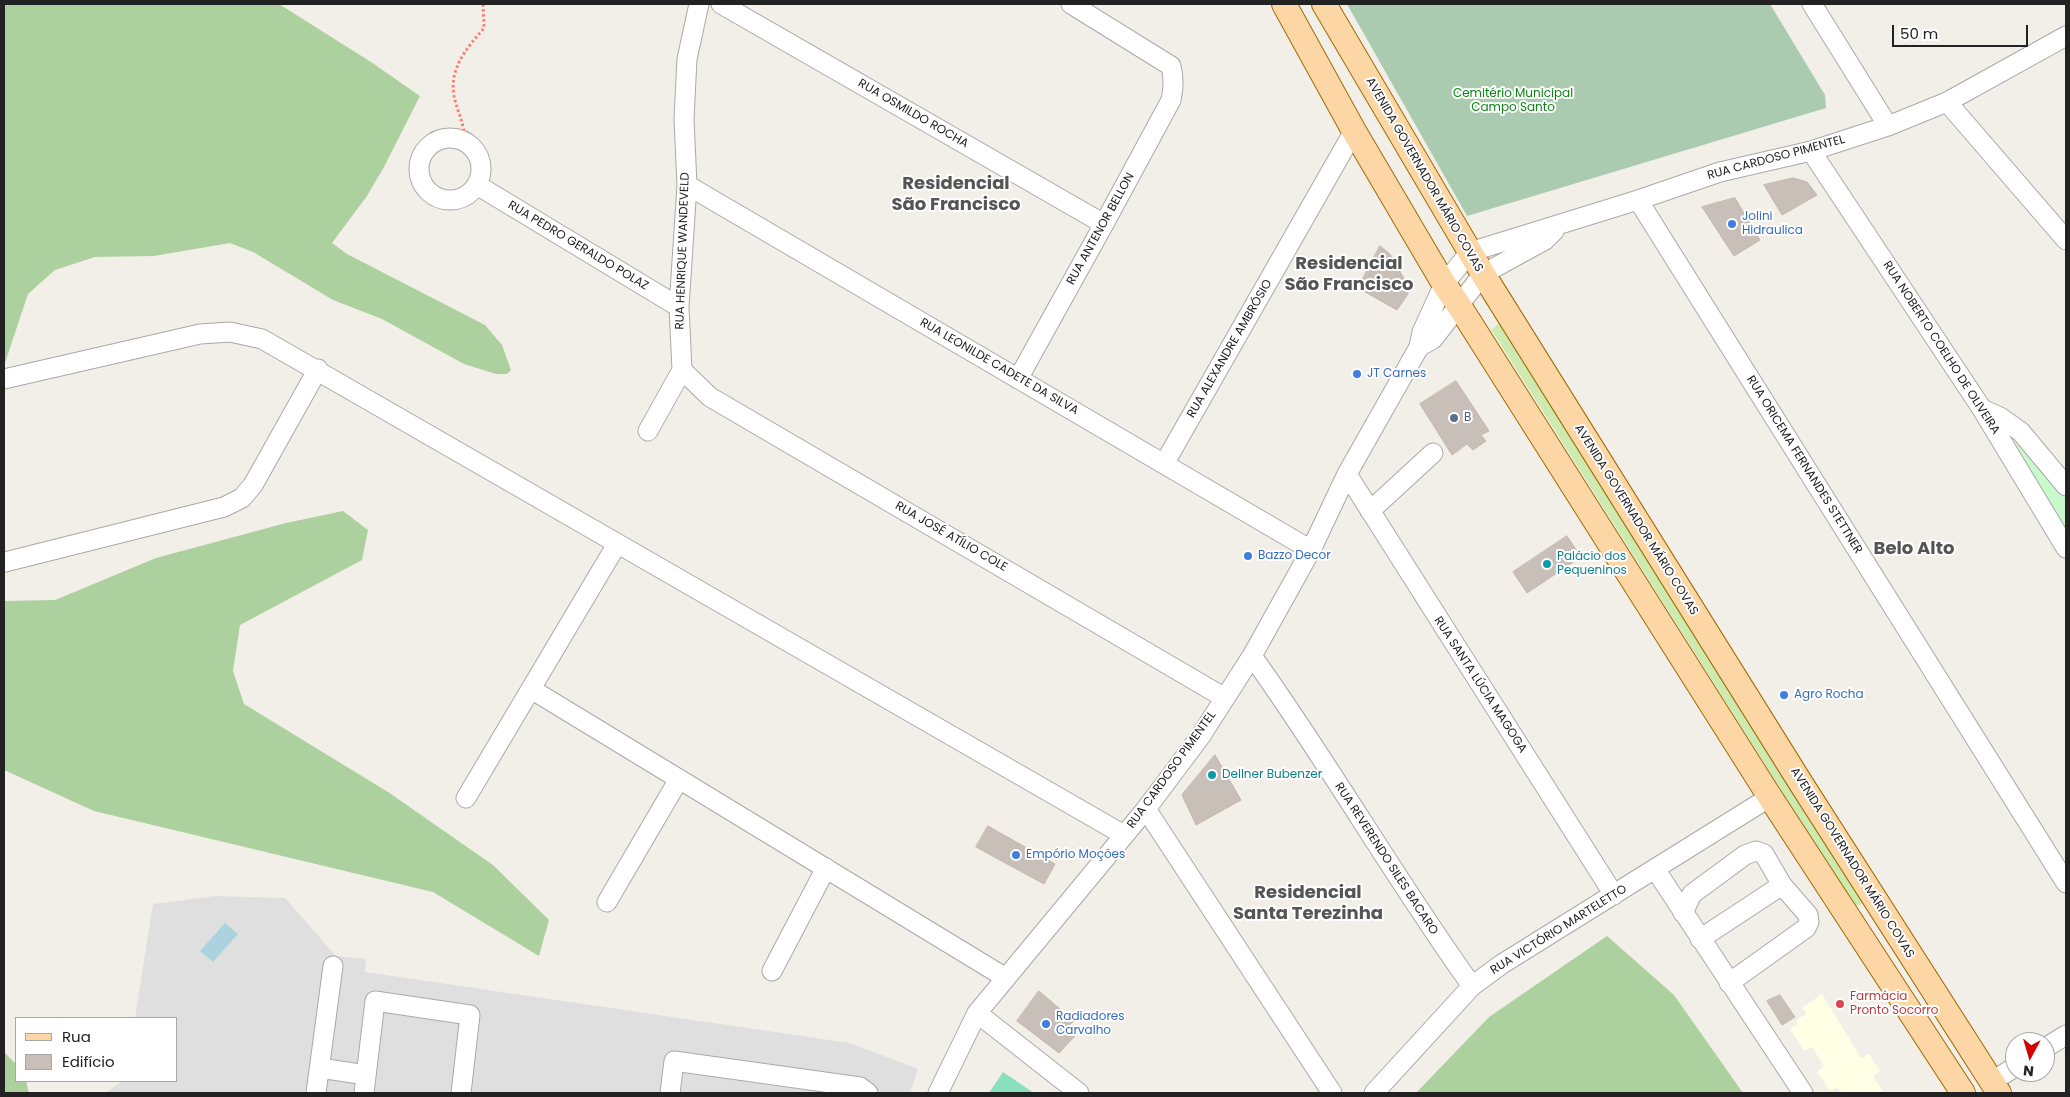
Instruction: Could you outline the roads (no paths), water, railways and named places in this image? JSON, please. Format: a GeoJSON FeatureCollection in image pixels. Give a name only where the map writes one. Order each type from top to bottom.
{"type":"FeatureCollection","features":[{"type":"Feature","properties":{"kind":"main road"},"geometry":{"type":"LineString","coordinates":[[1284,4],[1354,131],[1444,284],[1770,797],[1963,1093]]}},
{"type":"Feature","properties":{"kind":"main road","name":"AVENIDA GOVERNADOR MÁRIO COVAS"},"geometry":{"type":"LineString","coordinates":[[1324,4],[1483,274],[1802,785],[1995,1088]]}},
{"type":"Feature","properties":{"kind":"main road","name":"AVENIDA GOVERNADOR MÁRIO COVAS"},"geometry":{"type":"LineString","coordinates":[[1870,951],[1886,948],[1890,950],[1900,960],[1942,1024],[1958,1030]]}},
{"type":"Feature","properties":{"kind":"street","name":"RUA HENRIQUE WANDEVELD"},"geometry":{"type":"LineString","coordinates":[[682,370],[679,307],[687,185],[684,119],[687,59],[699,4]]}},
{"type":"Feature","properties":{"kind":"street","name":"RUA OSMILDO ROCHA"},"geometry":{"type":"LineString","coordinates":[[721,4],[1104,224]]}},
{"type":"Feature","properties":{"kind":"street","name":"RUA ANTENOR BELLON"},"geometry":{"type":"LineString","coordinates":[[1018,378],[1171,100],[1174,88],[1174,77],[1170,66],[1071,4]]}},
{"type":"Feature","properties":{"kind":"street"},"geometry":{"type":"LineString","coordinates":[[1812,4],[1888,126]]}},
{"type":"Feature","properties":{"kind":"street","name":"RUA CARDOSO PIMENTEL"},"geometry":{"type":"LineString","coordinates":[[938,1093],[977,1013],[1146,809],[1200,737],[1252,656],[1311,550],[1347,474],[1419,347],[1422,332],[1444,284],[1470,252],[1560,225],[1720,172],[1811,151],[1888,126],[1947,102],[2066,36]]}},
{"type":"Feature","properties":{"kind":"street"},"geometry":{"type":"LineString","coordinates":[[1947,102],[2066,240]]}},
{"type":"Feature","properties":{"kind":"street","name":"RUA ALEXANDRE AMBRÓSIO"},"geometry":{"type":"LineString","coordinates":[[1164,464],[1354,131]]}},
{"type":"Feature","properties":{"kind":"street"},"geometry":{"type":"LineString","coordinates":[[448,137],[465,141],[478,154],[481,171],[477,185],[468,194],[460,198],[442,199],[427,191],[418,175],[420,157],[431,143],[448,137]]}},
{"type":"Feature","properties":{"kind":"street","name":"RUA NOBERTO COELHO DE OLIVEIRA"},"geometry":{"type":"LineString","coordinates":[[1811,151],[1982,409],[2066,548]]}},
{"type":"Feature","properties":{"kind":"street","name":"RUA PEDRO GERALDO POLAZ"},"geometry":{"type":"LineString","coordinates":[[477,185],[679,307]]}},
{"type":"Feature","properties":{"kind":"street","name":"RUA LEONILDE CADETE DA SILVA"},"geometry":{"type":"LineString","coordinates":[[687,185],[1311,550]]}},
{"type":"Feature","properties":{"kind":"street","name":"RUA ORICEMA FERNANDES STETTNER"},"geometry":{"type":"LineString","coordinates":[[1638,200],[2066,883]]}},
{"type":"Feature","properties":{"kind":"street","name":"RUA CARDOSO PIMENTEL"},"geometry":{"type":"LineString","coordinates":[[1419,347],[1433,339],[1458,304],[1483,274],[1545,240],[1560,225]]}},
{"type":"Feature","properties":{"kind":"street"},"geometry":{"type":"LineString","coordinates":[[4,379],[200,334],[215,332],[238,333],[262,339],[318,369],[1124,835]]}},
{"type":"Feature","properties":{"kind":"street"},"geometry":{"type":"LineString","coordinates":[[5,562],[224,507],[242,498],[253,485],[318,369]]}},
{"type":"Feature","properties":{"kind":"street"},"geometry":{"type":"LineString","coordinates":[[648,430],[682,370]]}},
{"type":"Feature","properties":{"kind":"street","name":"RUA JOSÉ ATÍLIO COLE"},"geometry":{"type":"LineString","coordinates":[[682,370],[710,397],[1225,698]]}},
{"type":"Feature","properties":{"kind":"street"},"geometry":{"type":"LineString","coordinates":[[1982,409],[2000,417],[2022,432],[2066,486]]}},
{"type":"Feature","properties":{"kind":"street"},"geometry":{"type":"LineString","coordinates":[[1370,511],[1434,453]]}},
{"type":"Feature","properties":{"kind":"street","name":"RUA SANTA LÚCIA MAGOGA"},"geometry":{"type":"LineString","coordinates":[[1347,474],[1614,895]]}},
{"type":"Feature","properties":{"kind":"street"},"geometry":{"type":"LineString","coordinates":[[466,798],[618,544]]}},
{"type":"Feature","properties":{"kind":"street","name":"RUA REVERENDO SILES BACARO"},"geometry":{"type":"LineString","coordinates":[[1252,656],[1291,710],[1439,941],[1472,986]]}},
{"type":"Feature","properties":{"kind":"street"},"geometry":{"type":"LineString","coordinates":[[531,689],[1006,978]]}},
{"type":"Feature","properties":{"kind":"street"},"geometry":{"type":"LineString","coordinates":[[607,902],[679,779]]}},
{"type":"Feature","properties":{"kind":"street","name":"RUA VICTÓRIO MARTELETTO"},"geometry":{"type":"LineString","coordinates":[[1374,1093],[1472,986],[1502,964],[1770,797]]}},
{"type":"Feature","properties":{"kind":"street"},"geometry":{"type":"LineString","coordinates":[[1146,809],[1332,1093]]}},
{"type":"Feature","properties":{"kind":"street"},"geometry":{"type":"LineString","coordinates":[[1683,913],[1692,894],[1745,855],[1756,851],[1764,854],[1782,885],[1808,915],[1809,922],[1806,928],[1729,983]]}},
{"type":"Feature","properties":{"kind":"street"},"geometry":{"type":"LineString","coordinates":[[772,971],[826,868]]}},
{"type":"Feature","properties":{"kind":"street"},"geometry":{"type":"LineString","coordinates":[[1655,869],[1803,1093]]}},
{"type":"Feature","properties":{"kind":"street"},"geometry":{"type":"LineString","coordinates":[[1700,939],[1782,885]]}},
{"type":"Feature","properties":{"kind":"street"},"geometry":{"type":"LineString","coordinates":[[316,1093],[333,966]]}},
{"type":"Feature","properties":{"kind":"street"},"geometry":{"type":"LineString","coordinates":[[320,1068],[365,1084],[375,1001],[470,1015],[461,1093]]}},
{"type":"Feature","properties":{"kind":"street"},"geometry":{"type":"LineString","coordinates":[[977,1013],[1079,1093]]}},
{"type":"Feature","properties":{"kind":"street"},"geometry":{"type":"LineString","coordinates":[[2055,1042],[2066,1035]]}},
{"type":"Feature","properties":{"kind":"street"},"geometry":{"type":"LineString","coordinates":[[670,1093],[674,1061],[860,1087],[868,1093]]}},
{"type":"Feature","properties":{"kind":"street"},"geometry":{"type":"LineString","coordinates":[[1995,1088],[2005,1078]]}},
{"type":"Feature","properties":{"kind":"water"},"geometry":{"type":"Polygon","coordinates":[[[225,923],[238,934],[213,962],[200,951],[225,923]]]}},
{"type":"Feature","properties":{"kind":"place","name":"Jolini Hidraulica"},"geometry":{"type":"Point","coordinates":[1732,224]}},
{"type":"Feature","properties":{"kind":"place","name":"JT Carnes"},"geometry":{"type":"Point","coordinates":[1357,374]}},
{"type":"Feature","properties":{"kind":"place","name":"B"},"geometry":{"type":"Point","coordinates":[1454,418]}},
{"type":"Feature","properties":{"kind":"place","name":"Bazzo Decor"},"geometry":{"type":"Point","coordinates":[1248,556]}},
{"type":"Feature","properties":{"kind":"place","name":"Palácio dos Pequeninos"},"geometry":{"type":"Point","coordinates":[1547,564]}},
{"type":"Feature","properties":{"kind":"place","name":"Agro Rocha"},"geometry":{"type":"Point","coordinates":[1784,695]}},
{"type":"Feature","properties":{"kind":"place","name":"Dellner Bubenzer"},"geometry":{"type":"Point","coordinates":[1212,775]}},
{"type":"Feature","properties":{"kind":"place","name":"Empório Moções"},"geometry":{"type":"Point","coordinates":[1016,855]}},
{"type":"Feature","properties":{"kind":"place","name":"Farmácia Pronto Socorro"},"geometry":{"type":"Point","coordinates":[1840,1004]}},
{"type":"Feature","properties":{"kind":"place","name":"Radiadores Carvalho"},"geometry":{"type":"Point","coordinates":[1046,1024]}},
{"type":"Feature","properties":{"kind":"district","name":"Residencial São Francisco"},"geometry":{"type":"Point","coordinates":[956,194]}},
{"type":"Feature","properties":{"kind":"district","name":"Residencial São Francisco"},"geometry":{"type":"Point","coordinates":[1349,274]}},
{"type":"Feature","properties":{"kind":"district","name":"Belo Alto"},"geometry":{"type":"Point","coordinates":[1914,549]}},
{"type":"Feature","properties":{"kind":"district","name":"Residencial Santa Terezinha"},"geometry":{"type":"Point","coordinates":[1308,903]}},
{"type":"Feature","properties":{"kind":"park label","name":"Cemitério Municipal Campo Santo"},"geometry":{"type":"Point","coordinates":[1513,101]}}]}
